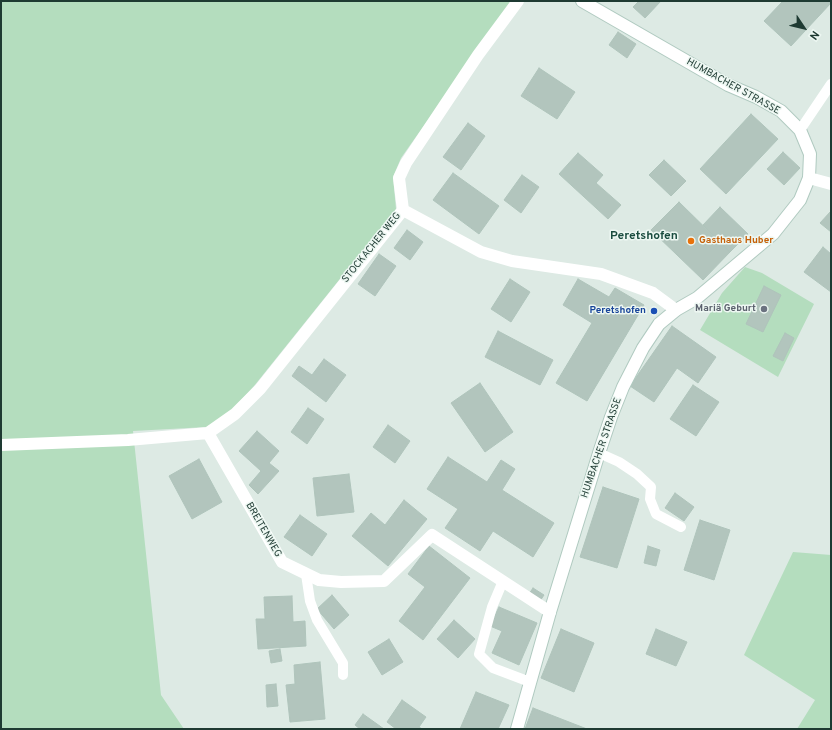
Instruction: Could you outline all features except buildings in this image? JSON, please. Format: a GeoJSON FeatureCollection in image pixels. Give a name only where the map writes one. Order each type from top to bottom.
{"type":"FeatureCollection","features":[{"type":"Feature","properties":{"kind":"street"},"geometry":{"type":"LineString","coordinates":[[403,210],[399,178],[406,163],[478,55],[518,1]]}},
{"type":"Feature","properties":{"kind":"street","name":"HUMBACHER STRASSE"},"geometry":{"type":"LineString","coordinates":[[517,729],[550,612],[599,453],[623,387],[643,348],[659,324],[676,310],[697,298],[773,234],[800,200],[809,178],[810,154],[800,130],[781,111],[728,85],[582,1]]}},
{"type":"Feature","properties":{"kind":"street"},"geometry":{"type":"LineString","coordinates":[[809,178],[831,184]]}},
{"type":"Feature","properties":{"kind":"street","name":"STOCKACHER WEG"},"geometry":{"type":"LineString","coordinates":[[208,433],[235,414],[260,389],[403,210],[481,252],[512,261],[601,274],[653,293],[676,310]]}},
{"type":"Feature","properties":{"kind":"street"},"geometry":{"type":"LineString","coordinates":[[1,445],[128,440],[208,433]]}},
{"type":"Feature","properties":{"kind":"street","name":"BREITENWEG"},"geometry":{"type":"LineString","coordinates":[[208,433],[282,562],[319,580],[341,582],[384,581],[432,535],[550,612]]}},
{"type":"Feature","properties":{"kind":"lane"},"geometry":{"type":"LineString","coordinates":[[800,130],[831,84]]}},
{"type":"Feature","properties":{"kind":"lane"},"geometry":{"type":"LineString","coordinates":[[599,453],[619,462],[651,487],[650,499],[656,514],[682,527]]}},
{"type":"Feature","properties":{"kind":"lane"},"geometry":{"type":"LineString","coordinates":[[306,574],[310,600],[317,620],[343,663],[343,676]]}},
{"type":"Feature","properties":{"kind":"lane"},"geometry":{"type":"LineString","coordinates":[[503,581],[492,607],[479,654],[493,668],[530,682]]}},
{"type":"Feature","properties":{"kind":"green space"},"geometry":{"type":"Polygon","coordinates":[[[1,1],[512,1],[401,158],[393,177],[396,209],[254,386],[230,412],[207,427],[133,431],[161,695],[184,729],[1,729],[1,1]]]}},
{"type":"Feature","properties":{"kind":"green space"},"geometry":{"type":"Polygon","coordinates":[[[745,267],[762,273],[814,304],[778,377],[700,330],[722,293],[745,267]]]}},
{"type":"Feature","properties":{"kind":"green space"},"geometry":{"type":"Polygon","coordinates":[[[793,552],[831,555],[831,729],[797,729],[815,700],[744,655],[793,552]]]}},
{"type":"Feature","properties":{"kind":"place","name":"Gasthaus Huber"},"geometry":{"type":"Point","coordinates":[691,241]}},
{"type":"Feature","properties":{"kind":"place","name":"Mariä Geburt"},"geometry":{"type":"Point","coordinates":[764,309]}},
{"type":"Feature","properties":{"kind":"place","name":"Peretshofen"},"geometry":{"type":"Point","coordinates":[654,311]}},
{"type":"Feature","properties":{"kind":"district","name":"Peretshofen"},"geometry":{"type":"Point","coordinates":[644,237]}}]}
